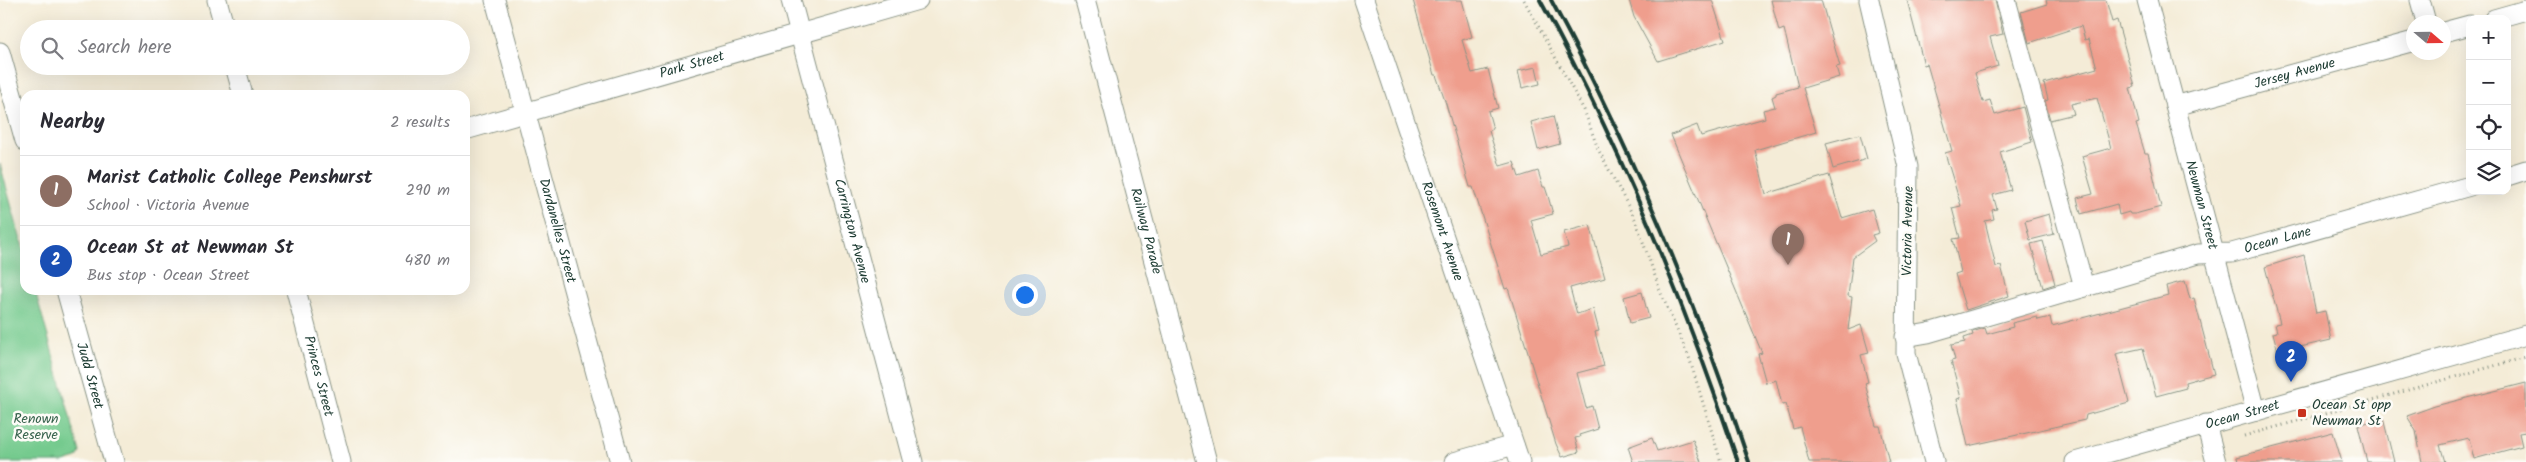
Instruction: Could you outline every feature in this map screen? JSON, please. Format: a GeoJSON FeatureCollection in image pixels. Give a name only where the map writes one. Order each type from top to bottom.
{"type":"FeatureCollection","features":[{"type":"Feature","properties":{"kind":"street"},"geometry":{"type":"LineString","coordinates":[[217,0],[223,20]]}},
{"type":"Feature","properties":{"kind":"street","name":"Dardanelles Street"},"geometry":{"type":"LineString","coordinates":[[495,0],[620,462]]}},
{"type":"Feature","properties":{"kind":"street","name":"Carrington Avenue"},"geometry":{"type":"LineString","coordinates":[[791,0],[913,462]]}},
{"type":"Feature","properties":{"kind":"street","name":"Park Street"},"geometry":{"type":"LineString","coordinates":[[470,129],[918,0]]}},
{"type":"Feature","properties":{"kind":"street","name":"Railway Parade"},"geometry":{"type":"LineString","coordinates":[[1085,0],[1207,462]]}},
{"type":"Feature","properties":{"kind":"street","name":"Rosemont Avenue"},"geometry":{"type":"LineString","coordinates":[[1364,0],[1517,453]]}},
{"type":"Feature","properties":{"kind":"street","name":"Victoria Avenue"},"geometry":{"type":"LineString","coordinates":[[1869,0],[1908,166],[1906,353],[1934,462]]}},
{"type":"Feature","properties":{"kind":"street"},"geometry":{"type":"LineString","coordinates":[[2006,0],[2084,287]]}},
{"type":"Feature","properties":{"kind":"street","name":"Newman Street"},"geometry":{"type":"LineString","coordinates":[[2147,0],[2256,411]]}},
{"type":"Feature","properties":{"kind":"street"},"geometry":{"type":"LineString","coordinates":[[2420,0],[2424,15]]}},
{"type":"Feature","properties":{"kind":"street"},"geometry":{"type":"LineString","coordinates":[[2508,15],[2526,10]]}},
{"type":"Feature","properties":{"kind":"street"},"geometry":{"type":"LineString","coordinates":[[2451,30],[2466,26]]}},
{"type":"Feature","properties":{"kind":"street","name":"Jersey Avenue"},"geometry":{"type":"LineString","coordinates":[[2175,106],[2406,43]]}},
{"type":"Feature","properties":{"kind":"street"},"geometry":{"type":"LineString","coordinates":[[0,52],[20,123]]}},
{"type":"Feature","properties":{"kind":"street"},"geometry":{"type":"LineString","coordinates":[[237,75],[242,90]]}},
{"type":"Feature","properties":{"kind":"street"},"geometry":{"type":"LineString","coordinates":[[2511,175],[2526,170]]}},
{"type":"Feature","properties":{"kind":"street","name":"Ocean Lane"},"geometry":{"type":"LineString","coordinates":[[1905,336],[1928,333],[2198,254],[2232,253],[2466,187]]}},
{"type":"Feature","properties":{"kind":"street","name":"Judd Street"},"geometry":{"type":"LineString","coordinates":[[67,295],[114,462]]}},
{"type":"Feature","properties":{"kind":"street","name":"Princes Street"},"geometry":{"type":"LineString","coordinates":[[297,295],[341,462]]}},
{"type":"Feature","properties":{"kind":"street","name":"Ocean Street"},"geometry":{"type":"LineString","coordinates":[[2075,462],[2526,335]]}},
{"type":"Feature","properties":{"kind":"street"},"geometry":{"type":"LineString","coordinates":[[2206,424],[2216,462]]}},
{"type":"Feature","properties":{"kind":"street"},"geometry":{"type":"LineString","coordinates":[[1454,462],[1517,453]]}},
{"type":"Feature","properties":{"kind":"path"},"geometry":{"type":"LineString","coordinates":[[1524,0],[1584,110],[1598,150],[1635,219],[1662,296],[1689,357],[1721,462]]}},
{"type":"Feature","properties":{"kind":"path"},"geometry":{"type":"LineString","coordinates":[[2244,436],[2526,357]]}},
{"type":"Feature","properties":{"kind":"green space","name":"Renown Reserve"},"geometry":{"type":"Polygon","coordinates":[[[0,164],[20,237],[20,295],[36,295],[80,452],[77,458],[63,462],[0,462],[0,164]]]}},
{"type":"Feature","properties":{"kind":"building"},"geometry":{"type":"Polygon","coordinates":[[[1413,0],[1462,0],[1472,37],[1462,40],[1472,73],[1488,69],[1498,108],[1488,111],[1493,129],[1489,131],[1500,166],[1514,162],[1519,177],[1538,171],[1548,196],[1553,214],[1531,220],[1541,254],[1568,247],[1564,232],[1590,225],[1605,278],[1570,288],[1577,314],[1593,309],[1599,331],[1595,332],[1604,366],[1577,373],[1586,408],[1592,406],[1598,429],[1575,438],[1579,452],[1562,457],[1556,444],[1508,288],[1505,289],[1473,187],[1470,187],[1446,104],[1436,75],[1434,75],[1413,0]]]}},
{"type":"Feature","properties":{"kind":"building"},"geometry":{"type":"Polygon","coordinates":[[[1629,0],[1712,0],[1725,40],[1658,61],[1634,17],[1629,0]]]}},
{"type":"Feature","properties":{"kind":"building"},"geometry":{"type":"Polygon","coordinates":[[[1771,0],[1821,0],[1840,66],[1836,67],[1839,77],[1803,88],[1816,132],[1755,150],[1766,194],[1829,175],[1842,218],[1872,209],[1879,233],[1872,235],[1875,241],[1853,257],[1848,296],[1852,297],[1848,330],[1861,325],[1869,353],[1861,355],[1868,382],[1865,383],[1876,426],[1880,426],[1889,462],[1809,462],[1800,427],[1793,429],[1786,404],[1782,405],[1776,380],[1766,383],[1758,354],[1762,353],[1671,135],[1697,125],[1701,136],[1765,118],[1763,110],[1775,107],[1772,97],[1776,93],[1798,87],[1784,29],[1779,31],[1771,0]]]}},
{"type":"Feature","properties":{"kind":"building"},"geometry":{"type":"Polygon","coordinates":[[[1907,0],[1995,0],[2003,34],[1990,37],[1998,66],[1975,73],[1983,102],[1990,100],[1995,115],[2023,107],[2032,142],[2000,152],[2011,190],[1993,195],[1997,209],[1992,210],[1994,219],[1985,221],[1996,267],[2001,266],[2009,296],[1966,310],[1955,274],[1961,272],[1953,239],[1960,238],[1952,208],[1961,206],[1945,153],[1952,151],[1927,64],[1924,65],[1907,0]]]}},
{"type":"Feature","properties":{"kind":"building"},"geometry":{"type":"Polygon","coordinates":[[[2046,0],[2106,0],[2112,22],[2117,20],[2128,59],[2135,87],[2130,88],[2139,123],[2136,124],[2145,153],[2148,153],[2161,207],[2135,214],[2130,214],[2129,212],[2119,215],[2117,204],[2081,214],[2077,198],[2093,194],[2082,156],[2111,148],[2097,98],[2071,104],[2074,114],[2050,120],[2045,101],[2048,100],[2044,83],[2097,68],[2089,39],[2085,40],[2081,26],[2029,43],[2021,12],[2047,4],[2046,0]]]}},
{"type":"Feature","properties":{"kind":"building"},"geometry":{"type":"Polygon","coordinates":[[[1536,67],[1540,84],[1522,88],[1518,71],[1536,67]]]}},
{"type":"Feature","properties":{"kind":"building"},"geometry":{"type":"Polygon","coordinates":[[[1553,116],[1560,144],[1538,150],[1531,122],[1553,116]]]}},
{"type":"Feature","properties":{"kind":"building"},"geometry":{"type":"Polygon","coordinates":[[[1860,134],[1867,159],[1833,169],[1826,143],[1860,134]]]}},
{"type":"Feature","properties":{"kind":"building"},"geometry":{"type":"Polygon","coordinates":[[[2049,214],[2054,234],[2030,240],[2025,221],[2049,214]]]}},
{"type":"Feature","properties":{"kind":"building"},"geometry":{"type":"Polygon","coordinates":[[[2043,241],[2055,284],[2043,288],[2031,244],[2043,241]]]}},
{"type":"Feature","properties":{"kind":"building"},"geometry":{"type":"Polygon","coordinates":[[[2304,255],[2316,313],[2325,311],[2331,340],[2278,352],[2273,333],[2277,332],[2275,324],[2280,323],[2265,267],[2304,255]]]}},
{"type":"Feature","properties":{"kind":"building"},"geometry":{"type":"Polygon","coordinates":[[[2185,281],[2190,299],[2194,298],[2214,374],[2185,382],[2186,388],[2156,396],[2143,348],[2116,354],[2129,403],[2086,415],[2085,420],[1968,446],[1957,399],[1961,398],[1951,361],[1955,360],[1951,345],[1965,342],[1964,338],[1973,335],[1972,332],[1985,328],[1987,334],[2013,327],[2012,323],[2037,317],[2038,320],[2050,317],[2052,326],[2168,295],[2166,286],[2185,281]]]}},
{"type":"Feature","properties":{"kind":"building"},"geometry":{"type":"Polygon","coordinates":[[[1642,292],[1649,318],[1630,323],[1624,297],[1642,292]]]}},
{"type":"Feature","properties":{"kind":"building"},"geometry":{"type":"Polygon","coordinates":[[[2526,383],[2526,432],[2519,433],[2522,446],[2474,459],[2469,438],[2440,445],[2445,462],[2422,462],[2416,431],[2407,416],[2435,406],[2526,383]]]}},
{"type":"Feature","properties":{"kind":"building"},"geometry":{"type":"Polygon","coordinates":[[[2383,418],[2394,462],[2367,462],[2358,425],[2383,418]]]}},
{"type":"Feature","properties":{"kind":"building"},"geometry":{"type":"Polygon","coordinates":[[[2333,432],[2342,462],[2238,462],[2237,457],[2333,432]]]}},
{"type":"Feature","properties":{"kind":"building"},"geometry":{"type":"Polygon","coordinates":[[[1652,438],[1657,451],[1693,440],[1701,462],[1633,462],[1628,447],[1652,438]]]}},
{"type":"Feature","properties":{"kind":"railway"},"geometry":{"type":"LineString","coordinates":[[1540,0],[1598,112],[1650,226],[1696,343],[1738,462]]}},
{"type":"Feature","properties":{"kind":"railway"},"geometry":{"type":"LineString","coordinates":[[1551,0],[1608,112],[1660,226],[1707,343],[1749,462]]}},
{"type":"Feature","properties":{"kind":"place","name":"Marist Catholic College Penshurst"},"geometry":{"type":"Point","coordinates":[1788,265]}},
{"type":"Feature","properties":{"kind":"place","name":"Ocean St at Newman St"},"geometry":{"type":"Point","coordinates":[2291,382]}},
{"type":"Feature","properties":{"kind":"place","name":"Ocean St opp Newman St"},"geometry":{"type":"Point","coordinates":[2302,413]}}]}
